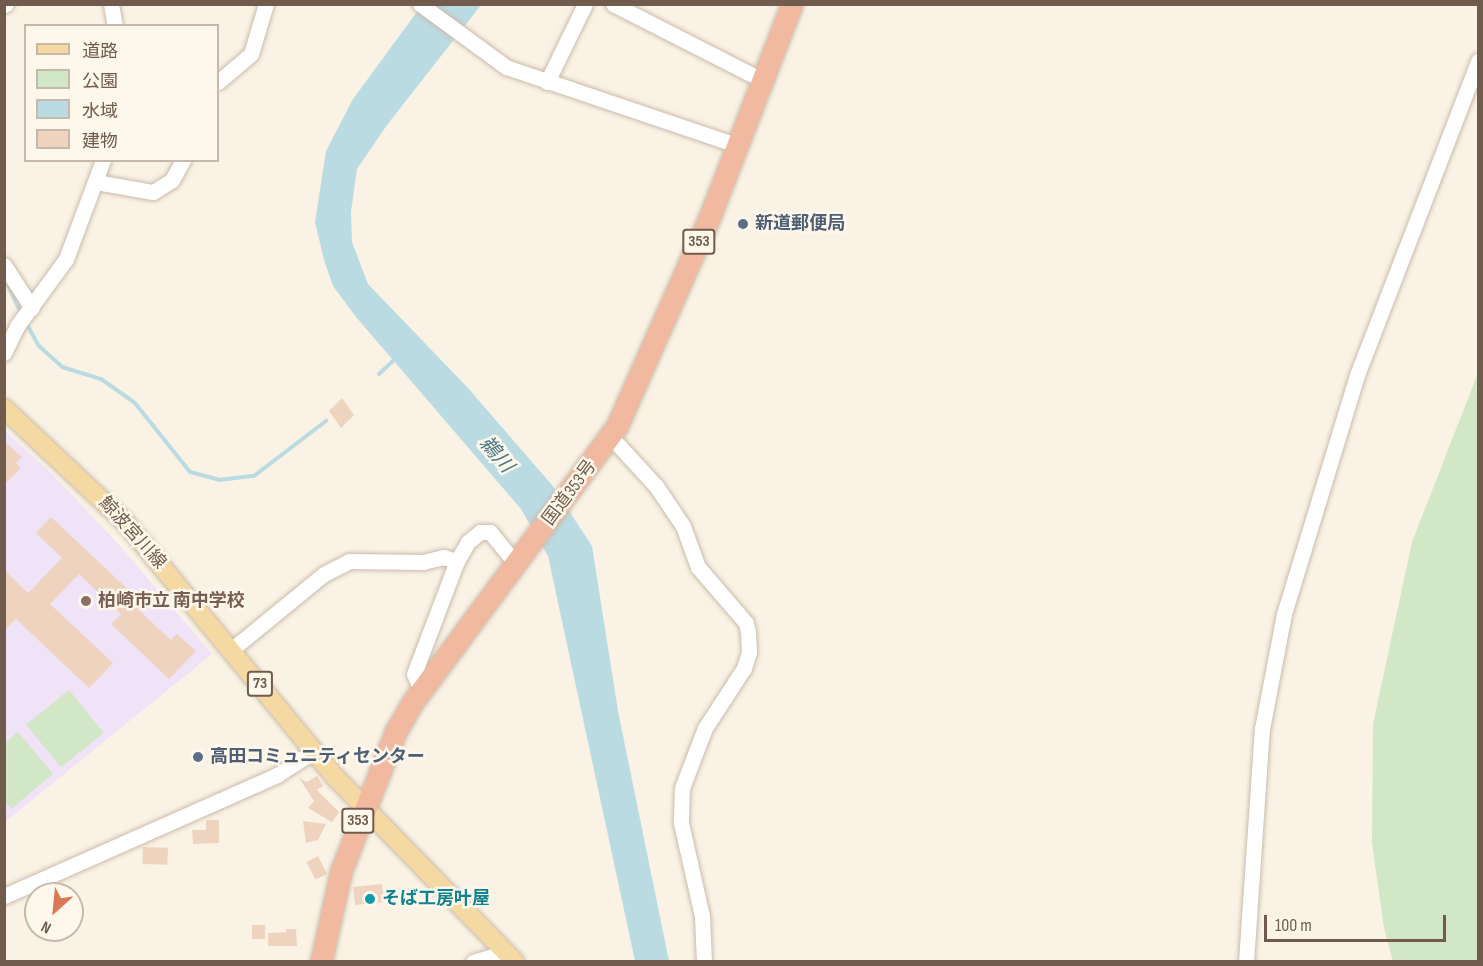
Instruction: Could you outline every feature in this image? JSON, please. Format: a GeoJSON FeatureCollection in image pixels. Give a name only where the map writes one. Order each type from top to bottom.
{"type":"FeatureCollection","features":[{"type":"Feature","properties":{"kind":"highway","name":"国道353号"},"geometry":{"type":"LineString","coordinates":[[321,962],[340,871],[363,808],[396,731],[421,691],[611,437],[637,385],[738,145],[792,4]]}},
{"type":"Feature","properties":{"kind":"main road","name":"鯨波宮川線"},"geometry":{"type":"LineString","coordinates":[[4,408],[124,521],[363,808],[511,957]]}},
{"type":"Feature","properties":{"kind":"street"},"geometry":{"type":"LineString","coordinates":[[111,4],[115,24]]}},
{"type":"Feature","properties":{"kind":"street"},"geometry":{"type":"LineString","coordinates":[[219,81],[251,54],[266,4]]}},
{"type":"Feature","properties":{"kind":"street"},"geometry":{"type":"LineString","coordinates":[[420,4],[478,49],[506,67],[738,145]]}},
{"type":"Feature","properties":{"kind":"street"},"geometry":{"type":"LineString","coordinates":[[547,82],[585,4]]}},
{"type":"Feature","properties":{"kind":"street"},"geometry":{"type":"LineString","coordinates":[[613,4],[762,80]]}},
{"type":"Feature","properties":{"kind":"street"},"geometry":{"type":"LineString","coordinates":[[1245,962],[1262,729],[1284,614],[1357,375],[1479,61]]}},
{"type":"Feature","properties":{"kind":"street"},"geometry":{"type":"LineString","coordinates":[[4,353],[17,326],[66,259],[102,162]]}},
{"type":"Feature","properties":{"kind":"street"},"geometry":{"type":"LineString","coordinates":[[96,182],[153,192],[172,180],[182,162]]}},
{"type":"Feature","properties":{"kind":"street"},"geometry":{"type":"LineString","coordinates":[[4,265],[30,310]]}},
{"type":"Feature","properties":{"kind":"street"},"geometry":{"type":"LineString","coordinates":[[611,437],[656,486],[683,526],[702,573],[737,613],[748,632],[748,659],[705,728],[682,788],[681,823],[702,916],[704,962]]}},
{"type":"Feature","properties":{"kind":"street"},"geometry":{"type":"LineString","coordinates":[[421,691],[414,674],[457,561],[468,542],[486,530],[500,541],[519,562]]}},
{"type":"Feature","properties":{"kind":"street"},"geometry":{"type":"LineString","coordinates":[[231,650],[324,574],[349,561],[423,562],[443,557],[457,561]]}},
{"type":"Feature","properties":{"kind":"street"},"geometry":{"type":"LineString","coordinates":[[4,896],[277,775],[314,751]]}},
{"type":"Feature","properties":{"kind":"street"},"geometry":{"type":"LineString","coordinates":[[473,962],[511,957]]}},
{"type":"Feature","properties":{"kind":"shaded area","name":"柏崎市立 南中学校"},"geometry":{"type":"Polygon","coordinates":[[[4,430],[54,476],[121,547],[212,654],[5,822],[4,430]]]}},
{"type":"Feature","properties":{"kind":"green space"},"geometry":{"type":"Polygon","coordinates":[[[1478,373],[1478,961],[1393,961],[1384,928],[1372,843],[1373,724],[1412,542],[1478,373]]]}},
{"type":"Feature","properties":{"kind":"green space"},"geometry":{"type":"Polygon","coordinates":[[[69,690],[104,733],[61,767],[26,725],[69,690]]]}},
{"type":"Feature","properties":{"kind":"green space"},"geometry":{"type":"Polygon","coordinates":[[[18,732],[53,774],[11,809],[5,801],[5,743],[18,732]]]}},
{"type":"Feature","properties":{"kind":"water","name":"鵜川"},"geometry":{"type":"Polygon","coordinates":[[[422,5],[481,5],[387,125],[357,169],[351,212],[352,242],[368,284],[468,388],[552,485],[592,546],[618,711],[669,961],[635,961],[548,556],[521,509],[356,317],[333,286],[324,260],[315,222],[326,151],[353,99],[422,5]]]}},
{"type":"Feature","properties":{"kind":"building"},"geometry":{"type":"Polygon","coordinates":[[[342,398],[354,415],[341,428],[329,411],[342,398]]]}},
{"type":"Feature","properties":{"kind":"building"},"geometry":{"type":"Polygon","coordinates":[[[4,441],[22,457],[16,463],[21,468],[4,485],[4,441]]]}},
{"type":"Feature","properties":{"kind":"building"},"geometry":{"type":"Polygon","coordinates":[[[51,517],[135,596],[130,602],[171,640],[177,634],[196,651],[169,679],[111,624],[121,614],[79,574],[50,604],[113,663],[89,688],[16,619],[4,630],[4,570],[28,593],[62,558],[36,533],[51,517]]]}},
{"type":"Feature","properties":{"kind":"building"},"geometry":{"type":"Polygon","coordinates":[[[317,776],[323,786],[317,790],[339,812],[332,822],[308,808],[314,801],[299,778],[307,782],[317,776]]]}},
{"type":"Feature","properties":{"kind":"building"},"geometry":{"type":"Polygon","coordinates":[[[206,820],[219,820],[219,843],[193,844],[192,830],[206,830],[206,820]]]}},
{"type":"Feature","properties":{"kind":"building"},"geometry":{"type":"Polygon","coordinates":[[[303,821],[326,824],[318,840],[306,843],[303,821]]]}},
{"type":"Feature","properties":{"kind":"building"},"geometry":{"type":"Polygon","coordinates":[[[143,847],[168,848],[167,865],[142,864],[143,847]]]}},
{"type":"Feature","properties":{"kind":"building"},"geometry":{"type":"Polygon","coordinates":[[[318,856],[327,874],[315,880],[306,862],[318,856]]]}},
{"type":"Feature","properties":{"kind":"building","name":"そば工房叶屋"},"geometry":{"type":"Polygon","coordinates":[[[382,884],[384,902],[355,905],[353,887],[382,884]]]}},
{"type":"Feature","properties":{"kind":"building"},"geometry":{"type":"Polygon","coordinates":[[[252,925],[265,925],[265,939],[252,939],[252,925]]]}},
{"type":"Feature","properties":{"kind":"building"},"geometry":{"type":"Polygon","coordinates":[[[286,929],[296,929],[297,946],[268,946],[268,933],[286,932],[286,929]]]}},
{"type":"Feature","properties":{"kind":"waterway"},"geometry":{"type":"LineString","coordinates":[[7,283],[22,315]]}},
{"type":"Feature","properties":{"kind":"waterway"},"geometry":{"type":"LineString","coordinates":[[25,321],[39,346],[62,367],[101,379],[135,403],[190,472],[219,480],[254,476],[326,421]]}},
{"type":"Feature","properties":{"kind":"waterway"},"geometry":{"type":"LineString","coordinates":[[379,374],[396,358]]}},
{"type":"Feature","properties":{"kind":"place","name":"新道郵便局"},"geometry":{"type":"Point","coordinates":[743,224]}},
{"type":"Feature","properties":{"kind":"place","name":"柏崎市立 南中学校"},"geometry":{"type":"Point","coordinates":[86,601]}},
{"type":"Feature","properties":{"kind":"place","name":"高田コミュニティセンター"},"geometry":{"type":"Point","coordinates":[198,757]}},
{"type":"Feature","properties":{"kind":"place","name":"そば工房叶屋"},"geometry":{"type":"Point","coordinates":[370,899]}}]}
